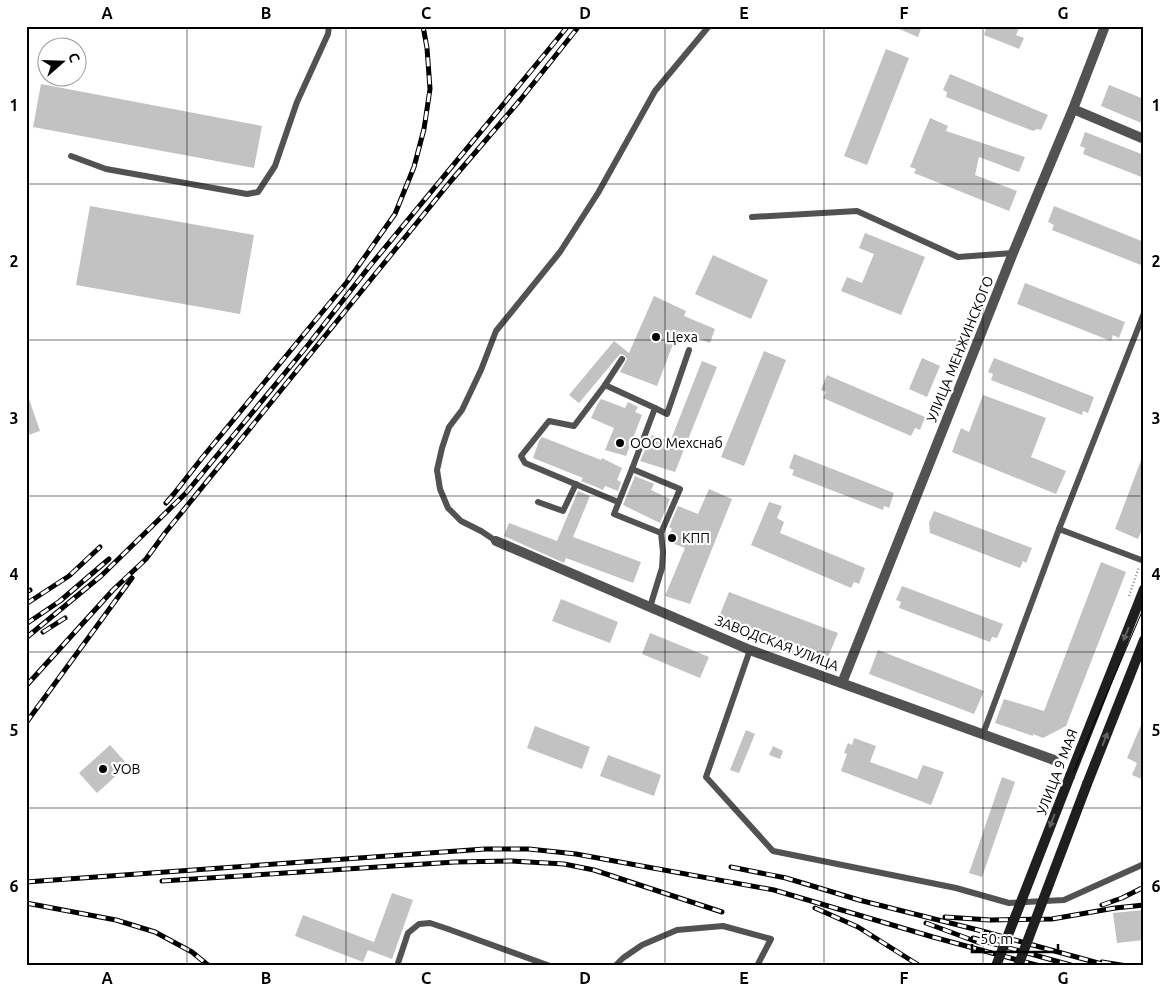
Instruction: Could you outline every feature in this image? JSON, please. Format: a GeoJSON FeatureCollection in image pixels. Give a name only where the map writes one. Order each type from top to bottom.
{"type":"FeatureCollection","features":[{"type":"Feature","properties":{"kind":"main road","name":"УЛИЦА 9 МАЯ"},"geometry":{"type":"LineString","coordinates":[[996,966],[1144,589]]}},
{"type":"Feature","properties":{"kind":"main road"},"geometry":{"type":"LineString","coordinates":[[1018,966],[1144,640]]}},
{"type":"Feature","properties":{"kind":"street","name":"УЛИЦА МЕНЖИНСКОГО"},"geometry":{"type":"LineString","coordinates":[[842,683],[1105,26]]}},
{"type":"Feature","properties":{"kind":"street"},"geometry":{"type":"LineString","coordinates":[[1073,109],[1144,139]]}},
{"type":"Feature","properties":{"kind":"street","name":"ЗАВОДСКАЯ УЛИЦА"},"geometry":{"type":"LineString","coordinates":[[496,541],[750,650],[1054,760]]}},
{"type":"Feature","properties":{"kind":"lane"},"geometry":{"type":"LineString","coordinates":[[71,156],[106,169],[247,194],[258,192],[276,166],[297,102],[328,34],[329,26]]}},
{"type":"Feature","properties":{"kind":"lane"},"geometry":{"type":"LineString","coordinates":[[496,541],[461,521],[448,508],[440,489],[437,470],[449,428],[462,410],[478,378],[496,331],[560,252],[598,193],[655,91],[709,26]]}},
{"type":"Feature","properties":{"kind":"lane"},"geometry":{"type":"LineString","coordinates":[[752,217],[857,211],[958,256],[1013,253]]}},
{"type":"Feature","properties":{"kind":"lane"},"geometry":{"type":"LineString","coordinates":[[983,734],[1059,529],[1144,312]]}},
{"type":"Feature","properties":{"kind":"lane"},"geometry":{"type":"LineString","coordinates":[[605,385],[667,414],[689,350]]}},
{"type":"Feature","properties":{"kind":"lane"},"geometry":{"type":"LineString","coordinates":[[618,502],[525,463],[521,456],[549,421],[574,426],[622,359]]}},
{"type":"Feature","properties":{"kind":"lane"},"geometry":{"type":"LineString","coordinates":[[655,408],[614,514],[661,533]]}},
{"type":"Feature","properties":{"kind":"lane"},"geometry":{"type":"LineString","coordinates":[[632,469],[680,489],[661,533],[662,568],[650,607]]}},
{"type":"Feature","properties":{"kind":"lane"},"geometry":{"type":"LineString","coordinates":[[538,502],[563,511],[576,484]]}},
{"type":"Feature","properties":{"kind":"lane"},"geometry":{"type":"LineString","coordinates":[[1059,529],[1144,561]]}},
{"type":"Feature","properties":{"kind":"lane"},"geometry":{"type":"LineString","coordinates":[[750,650],[706,777],[773,851],[956,888],[1009,903],[1064,900],[1144,864]]}},
{"type":"Feature","properties":{"kind":"lane"},"geometry":{"type":"LineString","coordinates":[[397,966],[408,933],[419,924],[430,923],[550,966]]}},
{"type":"Feature","properties":{"kind":"lane"},"geometry":{"type":"LineString","coordinates":[[615,966],[642,945],[677,930],[723,926],[771,938],[758,966]]}},
{"type":"Feature","properties":{"kind":"building"},"geometry":{"type":"Polygon","coordinates":[[[892,26],[922,26],[918,37],[892,26]]]}},
{"type":"Feature","properties":{"kind":"building"},"geometry":{"type":"Polygon","coordinates":[[[987,26],[1020,26],[1016,35],[1024,38],[1019,49],[984,35],[987,26]]]}},
{"type":"Feature","properties":{"kind":"building"},"geometry":{"type":"Polygon","coordinates":[[[886,49],[909,58],[867,165],[844,156],[886,49]]]}},
{"type":"Feature","properties":{"kind":"building"},"geometry":{"type":"Polygon","coordinates":[[[950,74],[1048,115],[1041,130],[1033,131],[946,97],[947,92],[943,90],[950,74]]]}},
{"type":"Feature","properties":{"kind":"building"},"geometry":{"type":"Polygon","coordinates":[[[1109,85],[1144,99],[1144,124],[1101,106],[1109,85]]]}},
{"type":"Feature","properties":{"kind":"building"},"geometry":{"type":"Polygon","coordinates":[[[40,88],[62,88],[262,126],[254,168],[33,127],[40,88]]]}},
{"type":"Feature","properties":{"kind":"building"},"geometry":{"type":"Polygon","coordinates":[[[930,118],[948,126],[946,131],[1025,157],[1019,172],[979,157],[975,175],[1017,191],[1009,211],[914,173],[916,169],[910,167],[930,118]]]}},
{"type":"Feature","properties":{"kind":"building"},"geometry":{"type":"Polygon","coordinates":[[[1085,132],[1144,155],[1144,178],[1083,154],[1085,148],[1080,146],[1085,132]]]}},
{"type":"Feature","properties":{"kind":"building"},"geometry":{"type":"Polygon","coordinates":[[[90,206],[254,235],[240,314],[76,285],[90,206]]]}},
{"type":"Feature","properties":{"kind":"building"},"geometry":{"type":"Polygon","coordinates":[[[1054,206],[1144,242],[1144,258],[1141,265],[1052,230],[1054,225],[1048,222],[1054,206]]]}},
{"type":"Feature","properties":{"kind":"building"},"geometry":{"type":"Polygon","coordinates":[[[865,233],[925,257],[901,315],[841,291],[847,277],[862,283],[874,254],[859,248],[865,233]]]}},
{"type":"Feature","properties":{"kind":"building"},"geometry":{"type":"Polygon","coordinates":[[[713,255],[768,280],[751,319],[695,294],[713,255]]]}},
{"type":"Feature","properties":{"kind":"building"},"geometry":{"type":"Polygon","coordinates":[[[1025,283],[1125,322],[1119,338],[1113,335],[1111,341],[1017,304],[1025,283]]]}},
{"type":"Feature","properties":{"kind":"building","name":"Цеха"},"geometry":{"type":"Polygon","coordinates":[[[654,296],[686,311],[684,316],[715,329],[710,343],[678,331],[657,386],[620,372],[627,359],[624,355],[620,354],[579,403],[569,395],[614,341],[629,353],[654,296]]]}},
{"type":"Feature","properties":{"kind":"building"},"geometry":{"type":"Polygon","coordinates":[[[764,351],[786,360],[744,466],[721,457],[764,351]]]}},
{"type":"Feature","properties":{"kind":"building"},"geometry":{"type":"Polygon","coordinates":[[[922,358],[940,366],[927,397],[909,389],[922,358]]]}},
{"type":"Feature","properties":{"kind":"building"},"geometry":{"type":"Polygon","coordinates":[[[994,358],[1094,397],[1088,413],[1083,411],[1082,415],[991,380],[993,374],[988,372],[994,358]]]}},
{"type":"Feature","properties":{"kind":"building"},"geometry":{"type":"Polygon","coordinates":[[[702,361],[717,367],[675,472],[640,461],[652,435],[670,442],[702,361]]]}},
{"type":"Feature","properties":{"kind":"building"},"geometry":{"type":"Polygon","coordinates":[[[827,375],[925,417],[920,430],[915,428],[911,436],[823,398],[826,392],[821,390],[827,375]]]}},
{"type":"Feature","properties":{"kind":"building"},"geometry":{"type":"Polygon","coordinates":[[[983,395],[1046,418],[1031,457],[1066,471],[1056,494],[952,452],[961,428],[969,432],[983,395]]]}},
{"type":"Feature","properties":{"kind":"building"},"geometry":{"type":"Polygon","coordinates":[[[28,396],[40,431],[26,436],[26,397],[28,396]]]}},
{"type":"Feature","properties":{"kind":"building","name":"ООО Мехснаб"},"geometry":{"type":"Polygon","coordinates":[[[601,399],[625,408],[628,402],[638,407],[635,412],[642,415],[626,456],[605,450],[614,428],[591,418],[601,399]]]}},
{"type":"Feature","properties":{"kind":"building"},"geometry":{"type":"Polygon","coordinates":[[[542,437],[601,460],[602,458],[622,468],[617,480],[621,482],[618,491],[605,486],[603,490],[581,481],[583,478],[533,458],[542,437]]]}},
{"type":"Feature","properties":{"kind":"building"},"geometry":{"type":"Polygon","coordinates":[[[794,454],[894,493],[889,508],[884,506],[883,510],[792,475],[794,470],[789,468],[794,454]]]}},
{"type":"Feature","properties":{"kind":"building"},"geometry":{"type":"Polygon","coordinates":[[[1143,455],[1144,525],[1138,539],[1115,529],[1143,455]]]}},
{"type":"Feature","properties":{"kind":"building"},"geometry":{"type":"Polygon","coordinates":[[[635,476],[654,484],[651,490],[670,499],[660,523],[623,505],[635,476]]]}},
{"type":"Feature","properties":{"kind":"building"},"geometry":{"type":"Polygon","coordinates":[[[709,489],[732,499],[690,604],[665,596],[685,548],[667,541],[672,529],[669,527],[678,506],[698,514],[709,489]]]}},
{"type":"Feature","properties":{"kind":"building"},"geometry":{"type":"Polygon","coordinates":[[[578,491],[590,496],[573,537],[641,562],[633,583],[566,558],[564,563],[504,536],[509,523],[557,541],[578,491]]]}},
{"type":"Feature","properties":{"kind":"building"},"geometry":{"type":"Polygon","coordinates":[[[769,502],[782,506],[777,518],[784,522],[780,533],[865,568],[859,584],[854,582],[851,588],[751,545],[769,502]]]}},
{"type":"Feature","properties":{"kind":"building"},"geometry":{"type":"Polygon","coordinates":[[[934,511],[1032,548],[1026,563],[1023,561],[1020,568],[930,533],[929,523],[934,511]]]}},
{"type":"Feature","properties":{"kind":"building"},"geometry":{"type":"Polygon","coordinates":[[[1101,562],[1126,572],[1066,726],[1043,738],[995,723],[1004,699],[1044,711],[1101,562]]]}},
{"type":"Feature","properties":{"kind":"building"},"geometry":{"type":"Polygon","coordinates":[[[902,586],[1003,624],[997,638],[992,637],[990,642],[899,608],[901,602],[896,600],[902,586]]]}},
{"type":"Feature","properties":{"kind":"building"},"geometry":{"type":"Polygon","coordinates":[[[729,592],[838,633],[828,657],[719,617],[729,592]]]}},
{"type":"Feature","properties":{"kind":"building"},"geometry":{"type":"Polygon","coordinates":[[[561,599],[618,622],[610,643],[552,621],[561,599]]]}},
{"type":"Feature","properties":{"kind":"building"},"geometry":{"type":"Polygon","coordinates":[[[650,633],[709,657],[700,678],[642,654],[650,633]]]}},
{"type":"Feature","properties":{"kind":"building"},"geometry":{"type":"Polygon","coordinates":[[[878,650],[984,691],[974,714],[869,674],[878,650]]]}},
{"type":"Feature","properties":{"kind":"building"},"geometry":{"type":"Polygon","coordinates":[[[1144,718],[1144,780],[1132,775],[1137,763],[1127,758],[1144,718]]]}},
{"type":"Feature","properties":{"kind":"building"},"geometry":{"type":"Polygon","coordinates":[[[535,726],[590,747],[582,769],[527,748],[535,726]]]}},
{"type":"Feature","properties":{"kind":"building"},"geometry":{"type":"Polygon","coordinates":[[[746,730],[755,734],[739,773],[730,770],[746,730]]]}},
{"type":"Feature","properties":{"kind":"building"},"geometry":{"type":"Polygon","coordinates":[[[854,738],[876,746],[870,762],[917,779],[923,765],[944,772],[931,805],[841,771],[847,754],[844,753],[848,743],[852,745],[854,738]]]}},
{"type":"Feature","properties":{"kind":"building","name":"УОВ"},"geometry":{"type":"Polygon","coordinates":[[[110,745],[128,765],[97,793],[79,773],[110,745]]]}},
{"type":"Feature","properties":{"kind":"building"},"geometry":{"type":"Polygon","coordinates":[[[773,746],[783,751],[780,759],[769,755],[773,746]]]}},
{"type":"Feature","properties":{"kind":"building"},"geometry":{"type":"Polygon","coordinates":[[[608,755],[661,775],[654,796],[600,776],[608,755]]]}},
{"type":"Feature","properties":{"kind":"building"},"geometry":{"type":"Polygon","coordinates":[[[1002,777],[1015,782],[982,877],[969,873],[1002,777]]]}},
{"type":"Feature","properties":{"kind":"building"},"geometry":{"type":"Polygon","coordinates":[[[392,893],[413,900],[392,959],[368,950],[363,962],[295,936],[303,915],[374,942],[392,893]]]}},
{"type":"Feature","properties":{"kind":"building"},"geometry":{"type":"Polygon","coordinates":[[[1144,910],[1144,940],[1117,943],[1113,913],[1144,910]]]}},
{"type":"Feature","properties":{"kind":"tram line"},"geometry":{"type":"LineString","coordinates":[[1000,966],[1070,780],[1144,607]]}},
{"type":"Feature","properties":{"kind":"railway"},"geometry":{"type":"LineString","coordinates":[[166,503],[347,282],[395,214],[414,167],[424,129],[430,89],[427,48],[423,26]]}},
{"type":"Feature","properties":{"kind":"railway"},"geometry":{"type":"LineString","coordinates":[[26,638],[101,576],[186,493],[568,26]]}},
{"type":"Feature","properties":{"kind":"railway"},"geometry":{"type":"LineString","coordinates":[[26,686],[113,590],[146,559],[165,533],[450,182],[521,99],[579,26]]}},
{"type":"Feature","properties":{"kind":"railway"},"geometry":{"type":"LineString","coordinates":[[26,604],[69,576],[100,547]]}},
{"type":"Feature","properties":{"kind":"railway"},"geometry":{"type":"LineString","coordinates":[[26,624],[60,601],[109,559]]}},
{"type":"Feature","properties":{"kind":"railway"},"geometry":{"type":"LineString","coordinates":[[26,723],[132,578]]}},
{"type":"Feature","properties":{"kind":"railway"},"geometry":{"type":"LineString","coordinates":[[26,592],[30,590]]}},
{"type":"Feature","properties":{"kind":"railway"},"geometry":{"type":"LineString","coordinates":[[43,632],[65,618]]}},
{"type":"Feature","properties":{"kind":"railway"},"geometry":{"type":"LineString","coordinates":[[26,882],[485,849],[529,849],[576,854],[774,890],[933,937],[1040,966]]}},
{"type":"Feature","properties":{"kind":"railway"},"geometry":{"type":"LineString","coordinates":[[162,881],[455,862],[511,861],[564,864],[594,870],[722,912]]}},
{"type":"Feature","properties":{"kind":"railway"},"geometry":{"type":"LineString","coordinates":[[731,867],[786,878],[859,900],[1109,966]]}},
{"type":"Feature","properties":{"kind":"railway"},"geometry":{"type":"LineString","coordinates":[[1102,905],[1144,887]]}},
{"type":"Feature","properties":{"kind":"railway"},"geometry":{"type":"LineString","coordinates":[[26,903],[116,920],[155,932],[192,952],[209,966]]}},
{"type":"Feature","properties":{"kind":"railway"},"geometry":{"type":"LineString","coordinates":[[945,917],[990,920],[1052,919],[1144,905]]}},
{"type":"Feature","properties":{"kind":"railway"},"geometry":{"type":"LineString","coordinates":[[815,908],[858,927],[920,966]]}},
{"type":"Feature","properties":{"kind":"railway"},"geometry":{"type":"LineString","coordinates":[[926,923],[980,943]]}},
{"type":"Feature","properties":{"kind":"railway"},"geometry":{"type":"LineString","coordinates":[[973,938],[1074,966]]}},
{"type":"Feature","properties":{"kind":"railway"},"geometry":{"type":"LineString","coordinates":[[1102,962],[1127,966]]}},
{"type":"Feature","properties":{"kind":"place","name":"Цеха"},"geometry":{"type":"Point","coordinates":[656,337]}},
{"type":"Feature","properties":{"kind":"place","name":"ООО Мехснаб"},"geometry":{"type":"Point","coordinates":[620,443]}},
{"type":"Feature","properties":{"kind":"place","name":"КПП"},"geometry":{"type":"Point","coordinates":[672,538]}},
{"type":"Feature","properties":{"kind":"place","name":"УОВ"},"geometry":{"type":"Point","coordinates":[103,769]}}]}
